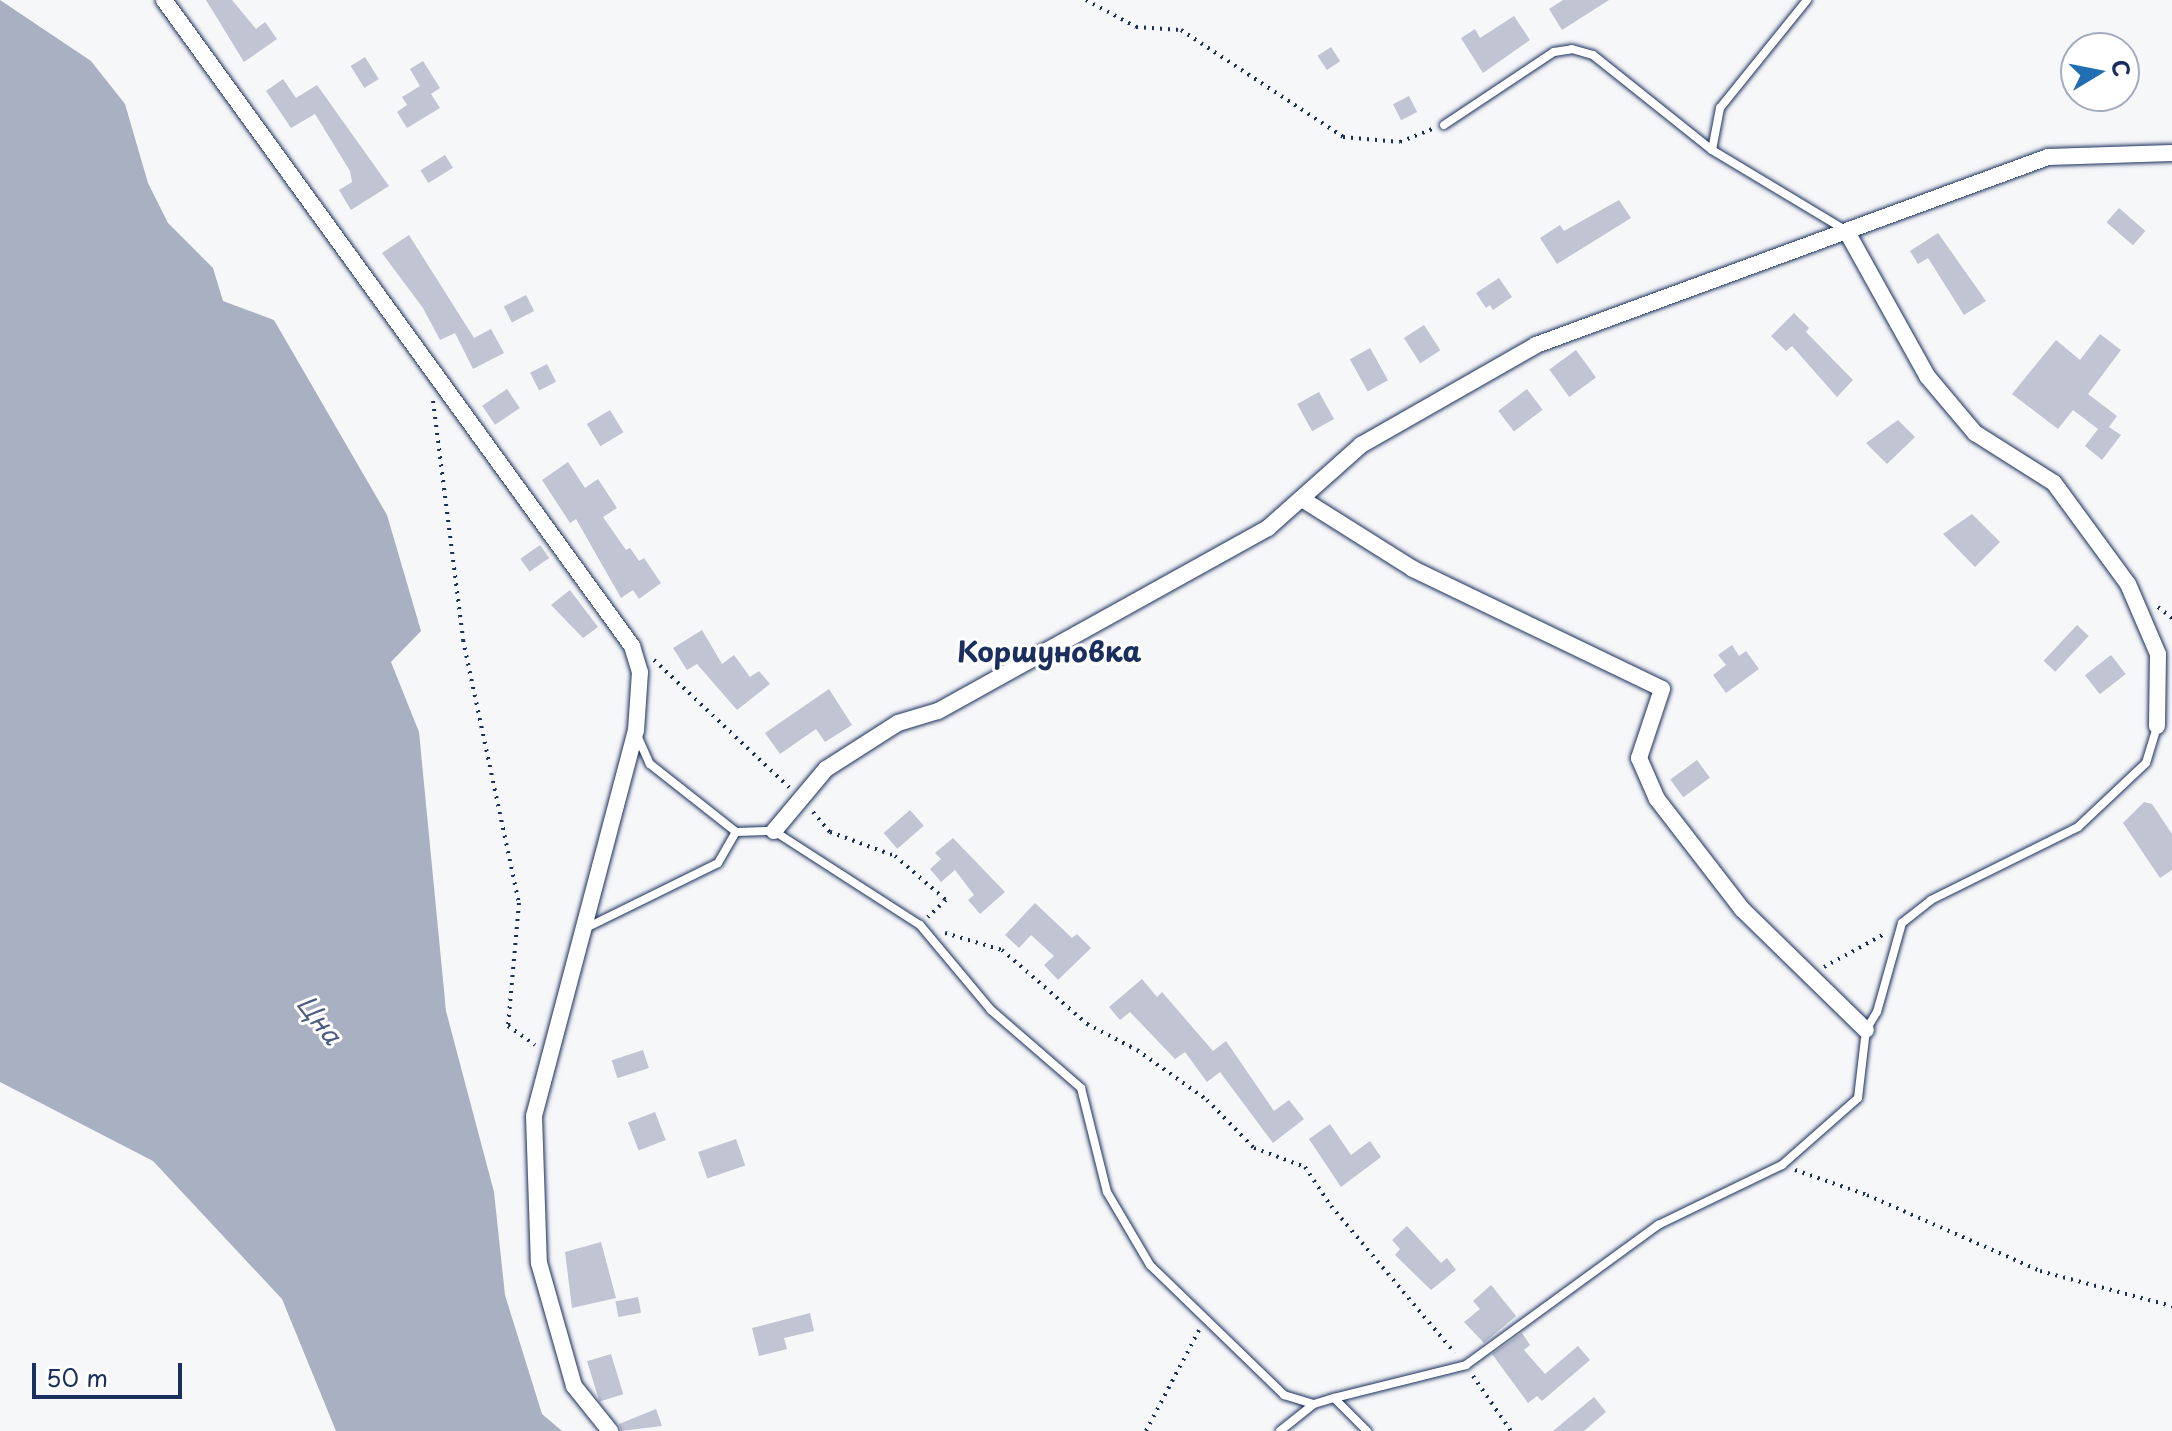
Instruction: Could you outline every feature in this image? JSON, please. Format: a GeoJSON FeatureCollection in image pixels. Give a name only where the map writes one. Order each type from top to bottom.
{"type":"FeatureCollection","features":[{"type":"Feature","properties":{"kind":"street"},"geometry":{"type":"LineString","coordinates":[[164,0],[632,646],[640,672],[636,730],[619,779],[585,928],[534,1116],[539,1263],[574,1386],[610,1431]]}},
{"type":"Feature","properties":{"kind":"street"},"geometry":{"type":"LineString","coordinates":[[774,831],[826,769],[898,723],[938,711],[1160,591],[1268,528],[1361,445],[1536,345],[2048,157],[2172,153]]}},
{"type":"Feature","properties":{"kind":"street"},"geometry":{"type":"LineString","coordinates":[[1847,232],[1927,376],[1975,433],[2054,483],[2128,584],[2158,654],[2157,726]]}},
{"type":"Feature","properties":{"kind":"street"},"geometry":{"type":"LineString","coordinates":[[1302,499],[1413,569],[1662,689],[1639,758],[1657,799],[1742,909],[1866,1030]]}},
{"type":"Feature","properties":{"kind":"lane"},"geometry":{"type":"LineString","coordinates":[[1712,150],[1720,108],[1807,0]]}},
{"type":"Feature","properties":{"kind":"lane"},"geometry":{"type":"LineString","coordinates":[[1444,125],[1554,52],[1572,49],[1593,55],[1712,150],[1847,232]]}},
{"type":"Feature","properties":{"kind":"lane"},"geometry":{"type":"LineString","coordinates":[[1280,1431],[1314,1404],[1466,1365],[1658,1225],[1782,1165],[1858,1098],[1866,1030],[1877,1012],[1902,923],[1931,900],[2078,827],[2146,763],[2157,726]]}},
{"type":"Feature","properties":{"kind":"lane"},"geometry":{"type":"LineString","coordinates":[[636,730],[650,764],[736,832],[774,831],[920,925],[991,1010],[1081,1088],[1107,1192],[1150,1265],[1284,1395],[1314,1404]]}},
{"type":"Feature","properties":{"kind":"lane"},"geometry":{"type":"LineString","coordinates":[[585,928],[718,863],[736,832]]}},
{"type":"Feature","properties":{"kind":"lane"},"geometry":{"type":"LineString","coordinates":[[1334,1398],[1367,1431]]}},
{"type":"Feature","properties":{"kind":"path"},"geometry":{"type":"LineString","coordinates":[[1086,0],[1136,27],[1181,30],[1343,137],[1400,142],[1444,125]]}},
{"type":"Feature","properties":{"kind":"path"},"geometry":{"type":"LineString","coordinates":[[430,371],[445,526],[463,640],[519,903],[508,1026],[550,1056]]}},
{"type":"Feature","properties":{"kind":"path"},"geometry":{"type":"LineString","coordinates":[[632,646],[660,663],[801,799],[830,832],[895,856],[946,900],[920,925],[1002,950],[1087,1024],[1137,1050],[1207,1100],[1254,1148],[1305,1167],[1331,1206],[1466,1365],[1511,1431]]}},
{"type":"Feature","properties":{"kind":"path"},"geometry":{"type":"LineString","coordinates":[[1808,974],[1902,923]]}},
{"type":"Feature","properties":{"kind":"path"},"geometry":{"type":"LineString","coordinates":[[1782,1165],[1867,1195],[2040,1271],[2172,1306]]}},
{"type":"Feature","properties":{"kind":"path"},"geometry":{"type":"LineString","coordinates":[[1146,1431],[1205,1319]]}},
{"type":"Feature","properties":{"kind":"water","name":"Цна"},"geometry":{"type":"Polygon","coordinates":[[[0,0],[91,61],[125,104],[148,183],[168,223],[213,268],[223,301],[274,320],[387,515],[421,631],[391,662],[419,732],[446,1011],[494,1192],[505,1295],[542,1414],[562,1431],[336,1431],[282,1299],[153,1161],[0,1082],[0,0]]]}},
{"type":"Feature","properties":{"kind":"building"},"geometry":{"type":"Polygon","coordinates":[[[206,0],[232,0],[256,29],[265,22],[277,39],[244,62],[206,0]]]}},
{"type":"Feature","properties":{"kind":"building"},"geometry":{"type":"Polygon","coordinates":[[[1563,0],[1609,0],[1562,30],[1549,9],[1563,0]]]}},
{"type":"Feature","properties":{"kind":"building"},"geometry":{"type":"Polygon","coordinates":[[[1514,16],[1530,40],[1483,73],[1461,38],[1475,29],[1480,38],[1514,16]]]}},
{"type":"Feature","properties":{"kind":"building"},"geometry":{"type":"Polygon","coordinates":[[[1331,47],[1340,61],[1327,70],[1318,56],[1331,47]]]}},
{"type":"Feature","properties":{"kind":"building"},"geometry":{"type":"Polygon","coordinates":[[[365,57],[379,79],[364,88],[351,66],[365,57]]]}},
{"type":"Feature","properties":{"kind":"building"},"geometry":{"type":"Polygon","coordinates":[[[423,61],[440,88],[431,94],[440,108],[407,128],[397,112],[407,105],[402,97],[420,86],[410,69],[423,61]]]}},
{"type":"Feature","properties":{"kind":"building"},"geometry":{"type":"Polygon","coordinates":[[[283,79],[296,98],[317,85],[389,186],[351,210],[339,190],[352,182],[350,171],[315,114],[291,128],[266,91],[283,79]]]}},
{"type":"Feature","properties":{"kind":"building"},"geometry":{"type":"Polygon","coordinates":[[[1409,96],[1417,112],[1401,120],[1393,104],[1409,96]]]}},
{"type":"Feature","properties":{"kind":"building"},"geometry":{"type":"Polygon","coordinates":[[[445,155],[453,168],[428,183],[420,170],[445,155]]]}},
{"type":"Feature","properties":{"kind":"building"},"geometry":{"type":"Polygon","coordinates":[[[1619,200],[1631,218],[1557,264],[1540,238],[1560,225],[1564,231],[1619,200]]]}},
{"type":"Feature","properties":{"kind":"building"},"geometry":{"type":"Polygon","coordinates":[[[2119,208],[2145,231],[2133,245],[2107,222],[2119,208]]]}},
{"type":"Feature","properties":{"kind":"building"},"geometry":{"type":"Polygon","coordinates":[[[1938,233],[1986,301],[1964,315],[1928,258],[1918,264],[1910,251],[1938,233]]]}},
{"type":"Feature","properties":{"kind":"building"},"geometry":{"type":"Polygon","coordinates":[[[409,235],[474,338],[491,329],[504,353],[473,369],[455,333],[440,340],[423,308],[382,253],[409,235]]]}},
{"type":"Feature","properties":{"kind":"building"},"geometry":{"type":"Polygon","coordinates":[[[1499,278],[1512,297],[1493,310],[1490,305],[1486,308],[1476,293],[1499,278]]]}},
{"type":"Feature","properties":{"kind":"building"},"geometry":{"type":"Polygon","coordinates":[[[526,295],[534,311],[512,322],[504,306],[526,295]]]}},
{"type":"Feature","properties":{"kind":"building"},"geometry":{"type":"Polygon","coordinates":[[[1794,313],[1809,328],[1806,332],[1853,380],[1837,397],[1792,346],[1786,351],[1771,336],[1794,313]]]}},
{"type":"Feature","properties":{"kind":"building"},"geometry":{"type":"Polygon","coordinates":[[[1424,325],[1440,350],[1420,363],[1404,338],[1424,325]]]}},
{"type":"Feature","properties":{"kind":"building"},"geometry":{"type":"Polygon","coordinates":[[[2100,334],[2121,350],[2088,394],[2117,416],[2109,427],[2121,435],[2102,460],[2085,446],[2098,429],[2073,410],[2058,429],[2012,394],[2056,340],[2080,360],[2100,334]]]}},
{"type":"Feature","properties":{"kind":"building"},"geometry":{"type":"Polygon","coordinates":[[[1370,348],[1388,380],[1368,392],[1350,359],[1370,348]]]}},
{"type":"Feature","properties":{"kind":"building"},"geometry":{"type":"Polygon","coordinates":[[[1576,350],[1596,378],[1569,397],[1549,369],[1576,350]]]}},
{"type":"Feature","properties":{"kind":"building"},"geometry":{"type":"Polygon","coordinates":[[[547,364],[556,382],[539,390],[530,373],[547,364]]]}},
{"type":"Feature","properties":{"kind":"building"},"geometry":{"type":"Polygon","coordinates":[[[507,389],[520,408],[495,425],[482,406],[507,389]]]}},
{"type":"Feature","properties":{"kind":"building"},"geometry":{"type":"Polygon","coordinates":[[[1527,389],[1543,410],[1514,431],[1498,411],[1527,389]]]}},
{"type":"Feature","properties":{"kind":"building"},"geometry":{"type":"Polygon","coordinates":[[[1319,392],[1334,419],[1312,431],[1297,404],[1319,392]]]}},
{"type":"Feature","properties":{"kind":"building"},"geometry":{"type":"Polygon","coordinates":[[[610,410],[623,432],[600,446],[587,424],[610,410]]]}},
{"type":"Feature","properties":{"kind":"building"},"geometry":{"type":"Polygon","coordinates":[[[1898,420],[1915,437],[1887,464],[1866,443],[1898,420]]]}},
{"type":"Feature","properties":{"kind":"building"},"geometry":{"type":"Polygon","coordinates":[[[568,462],[585,488],[598,479],[617,508],[603,517],[626,550],[630,548],[639,561],[644,558],[661,583],[639,599],[633,590],[621,598],[576,519],[570,523],[542,480],[568,462]]]}},
{"type":"Feature","properties":{"kind":"building"},"geometry":{"type":"Polygon","coordinates":[[[1972,514],[2000,542],[1975,567],[1943,534],[1972,514]]]}},
{"type":"Feature","properties":{"kind":"building"},"geometry":{"type":"Polygon","coordinates":[[[540,545],[549,558],[530,572],[520,559],[540,545]]]}},
{"type":"Feature","properties":{"kind":"building"},"geometry":{"type":"Polygon","coordinates":[[[570,590],[598,627],[583,638],[551,605],[570,590]]]}},
{"type":"Feature","properties":{"kind":"building"},"geometry":{"type":"Polygon","coordinates":[[[2077,625],[2089,636],[2055,672],[2044,661],[2077,625]]]}},
{"type":"Feature","properties":{"kind":"building"},"geometry":{"type":"Polygon","coordinates":[[[702,630],[722,664],[734,655],[750,677],[759,671],[770,684],[737,710],[697,664],[687,670],[673,648],[702,630]]]}},
{"type":"Feature","properties":{"kind":"building"},"geometry":{"type":"Polygon","coordinates":[[[1732,645],[1739,656],[1746,651],[1759,669],[1726,693],[1713,675],[1726,665],[1718,655],[1732,645]]]}},
{"type":"Feature","properties":{"kind":"building"},"geometry":{"type":"Polygon","coordinates":[[[2111,655],[2126,674],[2100,694],[2085,675],[2111,655]]]}},
{"type":"Feature","properties":{"kind":"building"},"geometry":{"type":"Polygon","coordinates":[[[829,689],[852,725],[825,742],[816,729],[780,754],[765,733],[829,689]]]}},
{"type":"Feature","properties":{"kind":"building"},"geometry":{"type":"Polygon","coordinates":[[[1697,760],[1710,778],[1683,797],[1670,779],[1697,760]]]}},
{"type":"Feature","properties":{"kind":"building"},"geometry":{"type":"Polygon","coordinates":[[[2144,802],[2152,804],[2172,834],[2172,870],[2160,878],[2123,823],[2144,802]]]}},
{"type":"Feature","properties":{"kind":"building"},"geometry":{"type":"Polygon","coordinates":[[[910,810],[924,826],[897,849],[884,833],[910,810]]]}},
{"type":"Feature","properties":{"kind":"building"},"geometry":{"type":"Polygon","coordinates":[[[953,838],[1005,892],[980,914],[968,900],[974,895],[955,870],[941,882],[930,869],[941,859],[935,853],[953,838]]]}},
{"type":"Feature","properties":{"kind":"building"},"geometry":{"type":"Polygon","coordinates":[[[1035,903],[1072,938],[1077,934],[1091,948],[1058,980],[1044,965],[1054,956],[1031,935],[1019,948],[1005,935],[1035,903]]]}},
{"type":"Feature","properties":{"kind":"building"},"geometry":{"type":"Polygon","coordinates":[[[1142,979],[1157,997],[1162,992],[1213,1051],[1226,1041],[1274,1111],[1289,1100],[1304,1119],[1273,1143],[1220,1072],[1207,1082],[1185,1052],[1175,1059],[1130,1012],[1120,1020],[1109,1007],[1142,979]]]}},
{"type":"Feature","properties":{"kind":"building"},"geometry":{"type":"Polygon","coordinates":[[[643,1050],[649,1068],[617,1078],[612,1060],[643,1050]]]}},
{"type":"Feature","properties":{"kind":"building"},"geometry":{"type":"Polygon","coordinates":[[[655,1112],[666,1140],[639,1150],[628,1122],[655,1112]]]}},
{"type":"Feature","properties":{"kind":"building"},"geometry":{"type":"Polygon","coordinates":[[[1330,1124],[1351,1155],[1370,1141],[1381,1157],[1341,1187],[1309,1139],[1330,1124]]]}},
{"type":"Feature","properties":{"kind":"building"},"geometry":{"type":"Polygon","coordinates":[[[736,1139],[745,1165],[707,1178],[698,1152],[736,1139]]]}},
{"type":"Feature","properties":{"kind":"building"},"geometry":{"type":"Polygon","coordinates":[[[1407,1226],[1441,1263],[1447,1258],[1456,1270],[1431,1290],[1395,1255],[1400,1249],[1392,1240],[1407,1226]]]}},
{"type":"Feature","properties":{"kind":"building"},"geometry":{"type":"Polygon","coordinates":[[[601,1242],[616,1298],[572,1308],[565,1252],[601,1242]]]}},
{"type":"Feature","properties":{"kind":"building"},"geometry":{"type":"Polygon","coordinates":[[[1491,1285],[1516,1316],[1484,1343],[1464,1322],[1480,1309],[1473,1301],[1491,1285]]]}},
{"type":"Feature","properties":{"kind":"building"},"geometry":{"type":"Polygon","coordinates":[[[638,1297],[641,1313],[618,1317],[615,1301],[638,1297]]]}},
{"type":"Feature","properties":{"kind":"building"},"geometry":{"type":"Polygon","coordinates":[[[810,1313],[814,1331],[784,1338],[787,1349],[759,1356],[752,1328],[810,1313]]]}},
{"type":"Feature","properties":{"kind":"building"},"geometry":{"type":"Polygon","coordinates":[[[1522,1333],[1530,1345],[1524,1350],[1545,1374],[1578,1346],[1590,1360],[1542,1401],[1537,1396],[1528,1403],[1492,1354],[1522,1333]]]}},
{"type":"Feature","properties":{"kind":"building"},"geometry":{"type":"Polygon","coordinates":[[[611,1354],[623,1394],[599,1401],[587,1361],[611,1354]]]}},
{"type":"Feature","properties":{"kind":"building"},"geometry":{"type":"Polygon","coordinates":[[[1594,1397],[1606,1412],[1584,1431],[1553,1431],[1594,1397]]]}},
{"type":"Feature","properties":{"kind":"building"},"geometry":{"type":"Polygon","coordinates":[[[656,1409],[662,1426],[621,1431],[619,1424],[656,1409]]]}},
{"type":"Feature","properties":{"kind":"district","name":"Коршуновка"},"geometry":{"type":"Point","coordinates":[1049,651]}}]}
